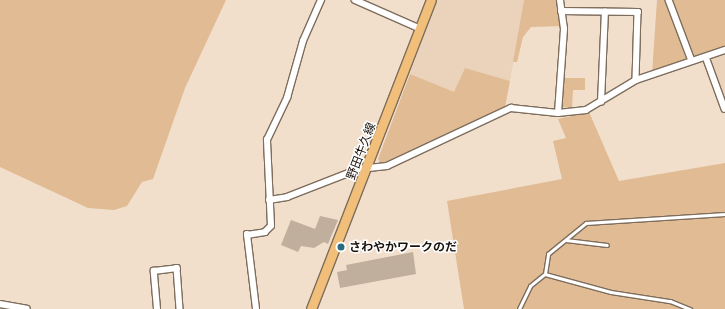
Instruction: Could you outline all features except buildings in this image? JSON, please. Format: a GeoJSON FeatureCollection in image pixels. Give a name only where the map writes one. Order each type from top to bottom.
{"type":"FeatureCollection","features":[{"type":"Feature","properties":{"kind":"main road","name":"野田牛久線"},"geometry":{"type":"LineString","coordinates":[[311,309],[366,171],[431,0]]}},
{"type":"Feature","properties":{"kind":"street"},"geometry":{"type":"LineString","coordinates":[[255,309],[247,235],[265,232],[271,226],[267,140],[287,98],[303,41],[321,0]]}},
{"type":"Feature","properties":{"kind":"street"},"geometry":{"type":"LineString","coordinates":[[355,0],[420,29]]}},
{"type":"Feature","properties":{"kind":"street"},"geometry":{"type":"LineString","coordinates":[[558,113],[564,29],[560,0]]}},
{"type":"Feature","properties":{"kind":"street"},"geometry":{"type":"LineString","coordinates":[[669,0],[692,62]]}},
{"type":"Feature","properties":{"kind":"street"},"geometry":{"type":"LineString","coordinates":[[561,11],[638,12],[636,80]]}},
{"type":"Feature","properties":{"kind":"street"},"geometry":{"type":"LineString","coordinates":[[602,102],[605,12]]}},
{"type":"Feature","properties":{"kind":"street"},"geometry":{"type":"LineString","coordinates":[[269,200],[287,198],[359,170],[366,171],[387,166],[511,108],[558,113],[586,110],[602,102],[636,80],[706,58],[725,50]]}},
{"type":"Feature","properties":{"kind":"street"},"geometry":{"type":"LineString","coordinates":[[706,58],[725,109]]}},
{"type":"Feature","properties":{"kind":"street"},"geometry":{"type":"LineString","coordinates":[[157,309],[154,272],[177,268],[180,309]]}},
{"type":"Feature","properties":{"kind":"street"},"geometry":{"type":"LineString","coordinates":[[0,304],[27,309]]}},
{"type":"Feature","properties":{"kind":"lane"},"geometry":{"type":"LineString","coordinates":[[519,309],[530,286],[545,274],[548,254],[565,240],[593,221],[725,214]]}},
{"type":"Feature","properties":{"kind":"lane"},"geometry":{"type":"LineString","coordinates":[[565,240],[607,245]]}},
{"type":"Feature","properties":{"kind":"lane"},"geometry":{"type":"LineString","coordinates":[[545,274],[611,292],[670,301],[690,309]]}},
{"type":"Feature","properties":{"kind":"shaded area"},"geometry":{"type":"Polygon","coordinates":[[[0,0],[226,0],[185,88],[153,179],[142,182],[127,206],[114,210],[88,208],[0,167],[0,0]]]}},
{"type":"Feature","properties":{"kind":"shaded area"},"geometry":{"type":"Polygon","coordinates":[[[437,0],[524,0],[510,81],[465,68],[454,93],[410,74],[437,0]]]}},
{"type":"Feature","properties":{"kind":"shaded area"},"geometry":{"type":"Polygon","coordinates":[[[524,0],[558,0],[562,26],[531,27],[523,37],[517,62],[513,62],[524,0]]]}},
{"type":"Feature","properties":{"kind":"shaded area"},"geometry":{"type":"Polygon","coordinates":[[[657,0],[668,0],[691,60],[652,74],[657,0]]]}},
{"type":"Feature","properties":{"kind":"shaded area"},"geometry":{"type":"Polygon","coordinates":[[[672,0],[725,0],[725,46],[694,58],[672,0]]]}},
{"type":"Feature","properties":{"kind":"shaded area"},"geometry":{"type":"Polygon","coordinates":[[[725,52],[725,101],[708,59],[725,52]]]}},
{"type":"Feature","properties":{"kind":"shaded area"},"geometry":{"type":"Polygon","coordinates":[[[465,68],[510,81],[505,107],[381,164],[378,159],[410,74],[454,92],[465,68]]]}},
{"type":"Feature","properties":{"kind":"shaded area"},"geometry":{"type":"Polygon","coordinates":[[[563,78],[585,78],[585,90],[573,90],[572,108],[561,107],[563,78]]]}},
{"type":"Feature","properties":{"kind":"shaded area"},"geometry":{"type":"Polygon","coordinates":[[[589,112],[619,181],[725,163],[725,309],[464,309],[447,201],[562,179],[553,141],[566,138],[558,119],[589,112]]]}},
{"type":"Feature","properties":{"kind":"place","name":"さわやかワークのだ"},"geometry":{"type":"Point","coordinates":[341,247]}}]}
